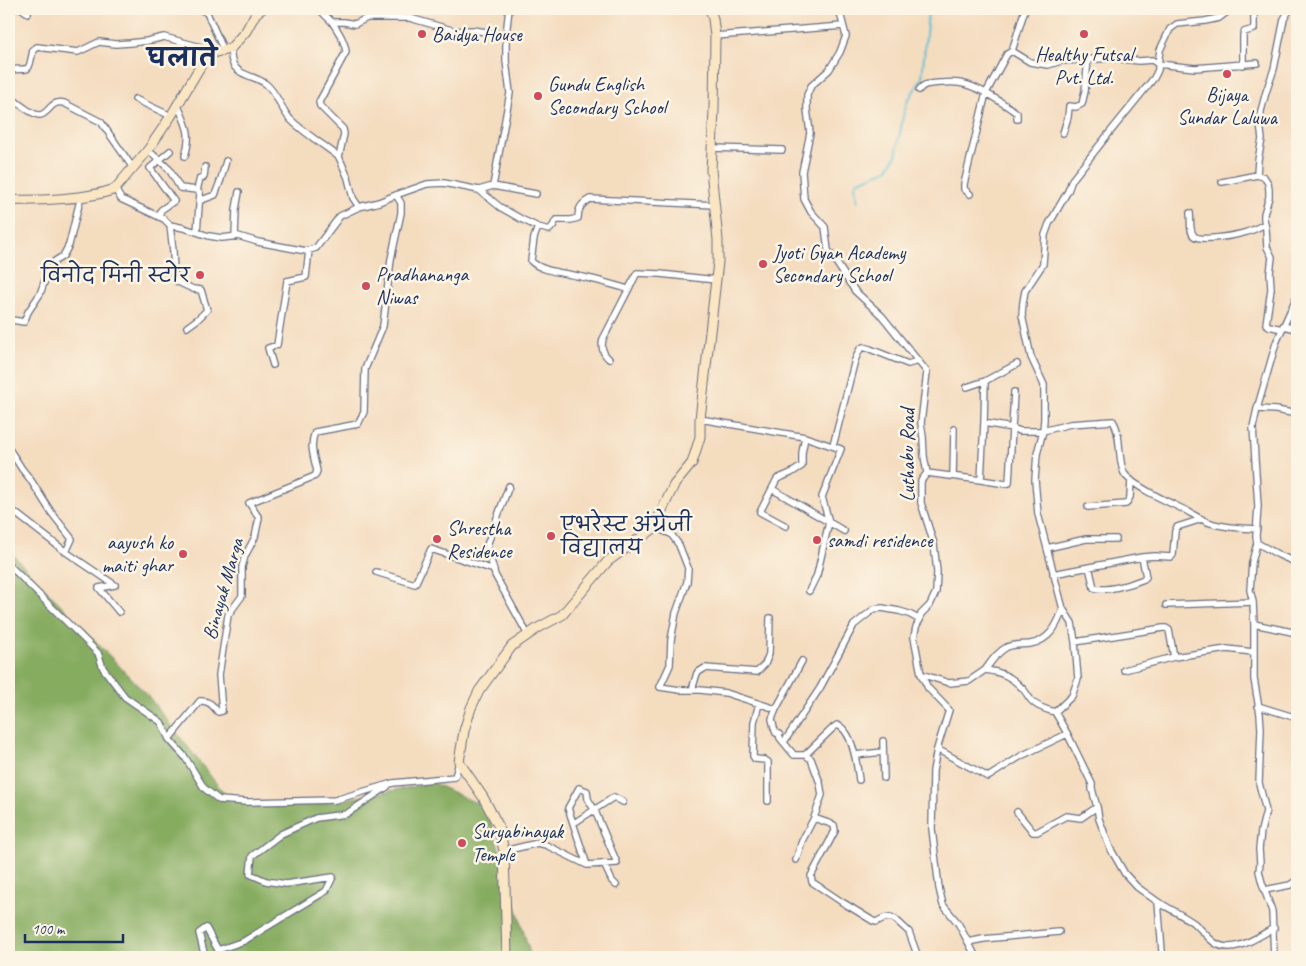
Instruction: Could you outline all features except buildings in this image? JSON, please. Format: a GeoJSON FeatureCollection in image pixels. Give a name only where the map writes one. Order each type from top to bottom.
{"type":"FeatureCollection","features":[{"type":"Feature","properties":{"kind":"main road"},"geometry":{"type":"LineString","coordinates":[[9,200],[81,196],[115,189],[148,150],[171,116],[204,60],[214,52],[227,50],[246,30],[256,13],[262,9]]}},
{"type":"Feature","properties":{"kind":"main road"},"geometry":{"type":"LineString","coordinates":[[507,957],[504,851],[498,825],[483,797],[459,762],[464,731],[471,708],[479,691],[512,646],[562,615],[608,561],[654,529],[674,485],[692,463],[700,437],[700,420],[718,262],[712,170],[715,36],[710,9]]}},
{"type":"Feature","properties":{"kind":"street"},"geometry":{"type":"LineString","coordinates":[[22,9],[28,13]]}},
{"type":"Feature","properties":{"kind":"street"},"geometry":{"type":"LineString","coordinates":[[200,9],[207,12],[239,71],[267,84],[288,117],[305,133],[339,157],[348,178],[353,198],[359,207]]}},
{"type":"Feature","properties":{"kind":"street"},"geometry":{"type":"LineString","coordinates":[[319,9],[332,22],[341,36],[346,49],[319,102],[320,106],[343,129],[344,134],[339,157]]}},
{"type":"Feature","properties":{"kind":"street"},"geometry":{"type":"LineString","coordinates":[[398,18],[401,9]]}},
{"type":"Feature","properties":{"kind":"street"},"geometry":{"type":"LineString","coordinates":[[493,186],[510,93],[506,61],[509,9]]}},
{"type":"Feature","properties":{"kind":"street","name":"Luthabu Road"},"geometry":{"type":"LineString","coordinates":[[841,9],[840,13],[846,36],[840,52],[829,70],[812,86],[807,95],[810,133],[802,172],[804,199],[811,212],[825,227],[828,250],[855,291],[882,316],[927,372],[921,423],[927,473],[920,481],[921,503],[934,544],[937,572],[936,592],[930,605],[921,614],[914,638],[921,674],[928,688],[949,710],[936,749],[933,771],[932,829],[939,888],[944,905],[958,923],[976,957]]}},
{"type":"Feature","properties":{"kind":"street"},"geometry":{"type":"LineString","coordinates":[[970,194],[964,189],[964,184],[986,93],[1007,54],[1012,51],[1025,9]]}},
{"type":"Feature","properties":{"kind":"street"},"geometry":{"type":"LineString","coordinates":[[1055,712],[1072,696],[1078,679],[1072,623],[1062,609],[1038,514],[1035,480],[1037,454],[1043,431],[1044,385],[1030,357],[1022,315],[1026,290],[1043,264],[1045,234],[1048,224],[1068,191],[1072,180],[1154,78],[1158,70],[1160,50],[1170,29],[1177,24],[1219,18],[1231,9]]}},
{"type":"Feature","properties":{"kind":"street"},"geometry":{"type":"LineString","coordinates":[[1243,64],[1243,35],[1244,32],[1254,29],[1254,9]]}},
{"type":"Feature","properties":{"kind":"street"},"geometry":{"type":"LineString","coordinates":[[1257,175],[1262,139],[1261,111],[1274,68],[1284,20],[1290,9]]}},
{"type":"Feature","properties":{"kind":"street"},"geometry":{"type":"LineString","coordinates":[[332,22],[355,24],[366,18],[410,18],[455,31],[473,30],[506,35]]}},
{"type":"Feature","properties":{"kind":"street"},"geometry":{"type":"LineString","coordinates":[[715,36],[843,26]]}},
{"type":"Feature","properties":{"kind":"street"},"geometry":{"type":"LineString","coordinates":[[9,70],[24,70],[28,68],[33,50],[37,47],[78,52],[99,42],[130,43],[164,37],[214,52]]}},
{"type":"Feature","properties":{"kind":"street"},"geometry":{"type":"LineString","coordinates":[[1012,51],[1030,62],[1048,65],[1061,61],[1114,58],[1139,61],[1152,60],[1158,64],[1195,68],[1257,64]]}},
{"type":"Feature","properties":{"kind":"street"},"geometry":{"type":"LineString","coordinates":[[1062,104],[1076,107],[1082,104],[1088,59]]}},
{"type":"Feature","properties":{"kind":"street"},"geometry":{"type":"LineString","coordinates":[[918,90],[927,84],[960,83],[986,93],[1017,113],[1017,119]]}},
{"type":"Feature","properties":{"kind":"street"},"geometry":{"type":"LineString","coordinates":[[9,96],[36,115],[43,114],[55,103],[59,102],[101,122],[133,168]]}},
{"type":"Feature","properties":{"kind":"street"},"geometry":{"type":"LineString","coordinates":[[135,99],[171,116]]}},
{"type":"Feature","properties":{"kind":"street"},"geometry":{"type":"LineString","coordinates":[[177,104],[187,126],[189,136],[185,156]]}},
{"type":"Feature","properties":{"kind":"street"},"geometry":{"type":"LineString","coordinates":[[1063,133],[1069,106]]}},
{"type":"Feature","properties":{"kind":"street"},"geometry":{"type":"LineString","coordinates":[[712,148],[782,150]]}},
{"type":"Feature","properties":{"kind":"street"},"geometry":{"type":"LineString","coordinates":[[148,150],[169,169],[180,188],[197,190]]}},
{"type":"Feature","properties":{"kind":"street"},"geometry":{"type":"LineString","coordinates":[[159,217],[161,210],[174,202],[150,168],[170,151]]}},
{"type":"Feature","properties":{"kind":"street"},"geometry":{"type":"LineString","coordinates":[[199,201],[215,195],[222,179],[226,161]]}},
{"type":"Feature","properties":{"kind":"street"},"geometry":{"type":"LineString","coordinates":[[197,232],[200,193],[197,190],[200,178],[204,177],[205,167]]}},
{"type":"Feature","properties":{"kind":"street"},"geometry":{"type":"LineString","coordinates":[[1222,182],[1257,175],[1264,177],[1268,183],[1269,197],[1264,214],[1267,246],[1272,257],[1271,289],[1266,324],[1297,329]]}},
{"type":"Feature","properties":{"kind":"street"},"geometry":{"type":"LineString","coordinates":[[115,189],[122,199],[164,219],[170,225],[209,236],[222,238],[238,236],[258,242],[306,251],[316,248],[340,216],[359,207],[380,202],[396,194],[427,184],[444,183],[479,190],[510,213],[538,227],[549,230],[556,220],[578,218],[578,211],[583,203],[590,199],[715,205]]}},
{"type":"Feature","properties":{"kind":"street"},"geometry":{"type":"LineString","coordinates":[[479,190],[493,186],[536,194]]}},
{"type":"Feature","properties":{"kind":"street"},"geometry":{"type":"LineString","coordinates":[[235,237],[239,192]]}},
{"type":"Feature","properties":{"kind":"street","name":"Binayak Marga"},"geometry":{"type":"LineString","coordinates":[[170,738],[200,701],[210,703],[218,712],[222,711],[219,676],[228,615],[242,596],[242,567],[255,536],[259,518],[249,503],[315,476],[317,471],[311,440],[315,432],[358,424],[364,412],[365,369],[383,326],[391,258],[401,213],[401,203],[396,194]]}},
{"type":"Feature","properties":{"kind":"street"},"geometry":{"type":"LineString","coordinates":[[12,320],[24,322],[40,294],[46,276],[55,261],[63,256],[69,245],[81,196]]}},
{"type":"Feature","properties":{"kind":"street"},"geometry":{"type":"LineString","coordinates":[[1190,213],[1191,232],[1197,238],[1211,238],[1250,232],[1265,224]]}},
{"type":"Feature","properties":{"kind":"street"},"geometry":{"type":"LineString","coordinates":[[170,225],[176,281],[193,289],[201,290],[207,310],[187,327]]}},
{"type":"Feature","properties":{"kind":"street"},"geometry":{"type":"LineString","coordinates":[[538,227],[534,238],[531,261],[534,265],[628,289]]}},
{"type":"Feature","properties":{"kind":"street"},"geometry":{"type":"LineString","coordinates":[[273,364],[268,348],[277,345],[287,281],[306,277],[309,250]]}},
{"type":"Feature","properties":{"kind":"street"},"geometry":{"type":"LineString","coordinates":[[609,358],[603,351],[603,339],[637,273],[716,280]]}},
{"type":"Feature","properties":{"kind":"street"},"geometry":{"type":"LineString","coordinates":[[1274,957],[1272,912],[1259,871],[1261,831],[1266,811],[1259,783],[1261,729],[1254,679],[1254,624],[1253,602],[1250,590],[1252,562],[1257,543],[1258,506],[1253,426],[1271,358],[1282,327],[1297,296]]}},
{"type":"Feature","properties":{"kind":"street"},"geometry":{"type":"LineString","coordinates":[[833,446],[855,360],[860,349],[863,347],[870,349],[908,364],[918,361]]}},
{"type":"Feature","properties":{"kind":"street"},"geometry":{"type":"LineString","coordinates":[[967,387],[985,381],[1017,364]]}},
{"type":"Feature","properties":{"kind":"street"},"geometry":{"type":"LineString","coordinates":[[982,480],[985,381]]}},
{"type":"Feature","properties":{"kind":"street"},"geometry":{"type":"LineString","coordinates":[[927,473],[1009,483],[1014,392]]}},
{"type":"Feature","properties":{"kind":"street"},"geometry":{"type":"LineString","coordinates":[[1257,409],[1297,414]]}},
{"type":"Feature","properties":{"kind":"street"},"geometry":{"type":"LineString","coordinates":[[700,420],[805,437],[841,449],[822,497],[829,522],[817,575],[809,591]]}},
{"type":"Feature","properties":{"kind":"street"},"geometry":{"type":"LineString","coordinates":[[984,423],[1020,431],[1043,431],[1070,424],[1113,421],[1117,427],[1120,459],[1125,475],[1131,480],[1149,492],[1210,523],[1257,528]]}},
{"type":"Feature","properties":{"kind":"street"},"geometry":{"type":"LineString","coordinates":[[953,476],[954,429]]}},
{"type":"Feature","properties":{"kind":"street"},"geometry":{"type":"LineString","coordinates":[[786,526],[760,512],[777,479],[792,473],[802,466],[805,437]]}},
{"type":"Feature","properties":{"kind":"street"},"geometry":{"type":"LineString","coordinates":[[9,449],[51,512],[72,539],[66,552]]}},
{"type":"Feature","properties":{"kind":"street"},"geometry":{"type":"LineString","coordinates":[[1088,507],[1126,504],[1130,498],[1131,480]]}},
{"type":"Feature","properties":{"kind":"street"},"geometry":{"type":"LineString","coordinates":[[509,486],[487,545],[494,570],[528,635]]}},
{"type":"Feature","properties":{"kind":"street"},"geometry":{"type":"LineString","coordinates":[[772,489],[844,531]]}},
{"type":"Feature","properties":{"kind":"street"},"geometry":{"type":"LineString","coordinates":[[9,508],[66,552],[115,585],[100,588],[119,612]]}},
{"type":"Feature","properties":{"kind":"street"},"geometry":{"type":"LineString","coordinates":[[1053,574],[1142,557],[1171,557],[1173,555],[1177,527],[1202,519]]}},
{"type":"Feature","properties":{"kind":"street"},"geometry":{"type":"LineString","coordinates":[[654,529],[671,534],[679,546],[688,568],[687,582],[674,620],[670,665],[660,687],[726,693],[776,710]]}},
{"type":"Feature","properties":{"kind":"street"},"geometry":{"type":"LineString","coordinates":[[1047,548],[1086,539],[1116,539]]}},
{"type":"Feature","properties":{"kind":"street"},"geometry":{"type":"LineString","coordinates":[[1257,543],[1297,563]]}},
{"type":"Feature","properties":{"kind":"street"},"geometry":{"type":"LineString","coordinates":[[376,572],[415,584],[431,549],[494,570]]}},
{"type":"Feature","properties":{"kind":"street"},"geometry":{"type":"LineString","coordinates":[[1089,567],[1094,588],[1106,589],[1144,580],[1146,577],[1142,557]]}},
{"type":"Feature","properties":{"kind":"street"},"geometry":{"type":"LineString","coordinates":[[9,565],[98,653],[103,668],[125,697],[161,722],[204,788],[219,800],[248,802],[336,800],[393,783],[455,777],[459,762]]}},
{"type":"Feature","properties":{"kind":"street"},"geometry":{"type":"LineString","coordinates":[[1166,605],[1253,602]]}},
{"type":"Feature","properties":{"kind":"street"},"geometry":{"type":"LineString","coordinates":[[784,742],[820,688],[854,626],[874,609],[882,608],[909,614],[920,620]]}},
{"type":"Feature","properties":{"kind":"street"},"geometry":{"type":"LineString","coordinates":[[921,674],[949,683],[969,681],[985,670],[998,653],[1007,647],[1031,644],[1048,636],[1056,626],[1062,609]]}},
{"type":"Feature","properties":{"kind":"street"},"geometry":{"type":"LineString","coordinates":[[692,690],[697,673],[705,668],[757,672],[765,664],[768,654],[770,618]]}},
{"type":"Feature","properties":{"kind":"street"},"geometry":{"type":"LineString","coordinates":[[1254,624],[1297,633]]}},
{"type":"Feature","properties":{"kind":"street"},"geometry":{"type":"LineString","coordinates":[[1075,642],[1166,628],[1174,657]]}},
{"type":"Feature","properties":{"kind":"street"},"geometry":{"type":"LineString","coordinates":[[1124,670],[1174,657],[1227,649],[1253,652]]}},
{"type":"Feature","properties":{"kind":"street"},"geometry":{"type":"LineString","coordinates":[[802,661],[772,719],[776,733],[780,734],[780,738],[794,755],[805,754],[837,725],[842,727],[854,749],[859,780]]}},
{"type":"Feature","properties":{"kind":"street"},"geometry":{"type":"LineString","coordinates":[[985,670],[999,671],[1018,684],[1033,702],[1055,712],[1092,784],[1104,837],[1126,874],[1137,887],[1194,923],[1214,943],[1223,946],[1237,946],[1249,942],[1274,928]]}},
{"type":"Feature","properties":{"kind":"street"},"geometry":{"type":"LineString","coordinates":[[759,704],[754,722],[753,756],[755,759],[768,762],[768,801]]}},
{"type":"Feature","properties":{"kind":"street"},"geometry":{"type":"LineString","coordinates":[[1258,706],[1297,718]]}},
{"type":"Feature","properties":{"kind":"street"},"geometry":{"type":"LineString","coordinates":[[936,749],[988,777],[1021,756],[1067,734]]}},
{"type":"Feature","properties":{"kind":"street"},"geometry":{"type":"LineString","coordinates":[[882,740],[884,778]]}},
{"type":"Feature","properties":{"kind":"street"},"geometry":{"type":"LineString","coordinates":[[855,756],[883,752]]}},
{"type":"Feature","properties":{"kind":"street"},"geometry":{"type":"LineString","coordinates":[[796,860],[822,795],[820,782],[811,759],[805,754]]}},
{"type":"Feature","properties":{"kind":"street"},"geometry":{"type":"LineString","coordinates":[[205,957],[198,933],[206,928],[218,950],[244,941],[326,891],[333,877],[286,884],[266,881],[250,874],[252,856],[281,834],[316,818],[346,814],[393,783]]}},
{"type":"Feature","properties":{"kind":"street"},"geometry":{"type":"LineString","coordinates":[[504,851],[538,843],[587,865],[617,863],[586,792],[579,788],[568,808],[587,865]]}},
{"type":"Feature","properties":{"kind":"street"},"geometry":{"type":"LineString","coordinates":[[574,823],[614,797],[623,802]]}},
{"type":"Feature","properties":{"kind":"street"},"geometry":{"type":"LineString","coordinates":[[1017,812],[1033,832],[1037,832],[1066,816],[1081,818],[1097,807]]}},
{"type":"Feature","properties":{"kind":"street"},"geometry":{"type":"LineString","coordinates":[[814,818],[834,825],[835,830],[811,876],[812,882],[876,922],[890,917],[895,919],[909,932],[918,957]]}},
{"type":"Feature","properties":{"kind":"street"},"geometry":{"type":"LineString","coordinates":[[604,864],[616,885]]}},
{"type":"Feature","properties":{"kind":"street"},"geometry":{"type":"LineString","coordinates":[[1265,890],[1290,885],[1297,880]]}},
{"type":"Feature","properties":{"kind":"street"},"geometry":{"type":"LineString","coordinates":[[1158,902],[1162,957]]}},
{"type":"Feature","properties":{"kind":"street"},"geometry":{"type":"LineString","coordinates":[[968,942],[1059,932]]}},
{"type":"Feature","properties":{"kind":"green space"},"geometry":{"type":"Polygon","coordinates":[[[9,551],[148,696],[230,801],[310,806],[433,783],[487,808],[531,957],[9,957],[9,551]]]}},
{"type":"Feature","properties":{"kind":"waterway"},"geometry":{"type":"LineString","coordinates":[[858,201],[855,189],[856,182],[887,170],[896,156],[907,102],[922,78],[928,12],[926,9]]}},
{"type":"Feature","properties":{"kind":"place","name":"Baidya House"},"geometry":{"type":"Point","coordinates":[422,34]}},
{"type":"Feature","properties":{"kind":"place","name":"Healthy Futsal Pvt. Ltd."},"geometry":{"type":"Point","coordinates":[1084,34]}},
{"type":"Feature","properties":{"kind":"place","name":"Bijaya Sundar Laluwa"},"geometry":{"type":"Point","coordinates":[1227,74]}},
{"type":"Feature","properties":{"kind":"place","name":"Gundu English Secondary School"},"geometry":{"type":"Point","coordinates":[538,96]}},
{"type":"Feature","properties":{"kind":"place","name":"Jyoti Gyan Academy Secondary School"},"geometry":{"type":"Point","coordinates":[763,264]}},
{"type":"Feature","properties":{"kind":"place","name":"विनोद मिनी स्टोर"},"geometry":{"type":"Point","coordinates":[200,275]}},
{"type":"Feature","properties":{"kind":"place","name":"Pradhananga Niwas"},"geometry":{"type":"Point","coordinates":[366,286]}},
{"type":"Feature","properties":{"kind":"place","name":"एभरेस्ट अंग्रेजी विद्यालय"},"geometry":{"type":"Point","coordinates":[551,536]}},
{"type":"Feature","properties":{"kind":"place","name":"Shrestha Residence"},"geometry":{"type":"Point","coordinates":[437,539]}},
{"type":"Feature","properties":{"kind":"place","name":"samdi residence"},"geometry":{"type":"Point","coordinates":[817,540]}},
{"type":"Feature","properties":{"kind":"place","name":"aayush ko maiti ghar"},"geometry":{"type":"Point","coordinates":[183,554]}},
{"type":"Feature","properties":{"kind":"place","name":"Suryabinayak Temple"},"geometry":{"type":"Point","coordinates":[462,843]}},
{"type":"Feature","properties":{"kind":"district","name":"घलाते"},"geometry":{"type":"Point","coordinates":[182,58]}}]}
